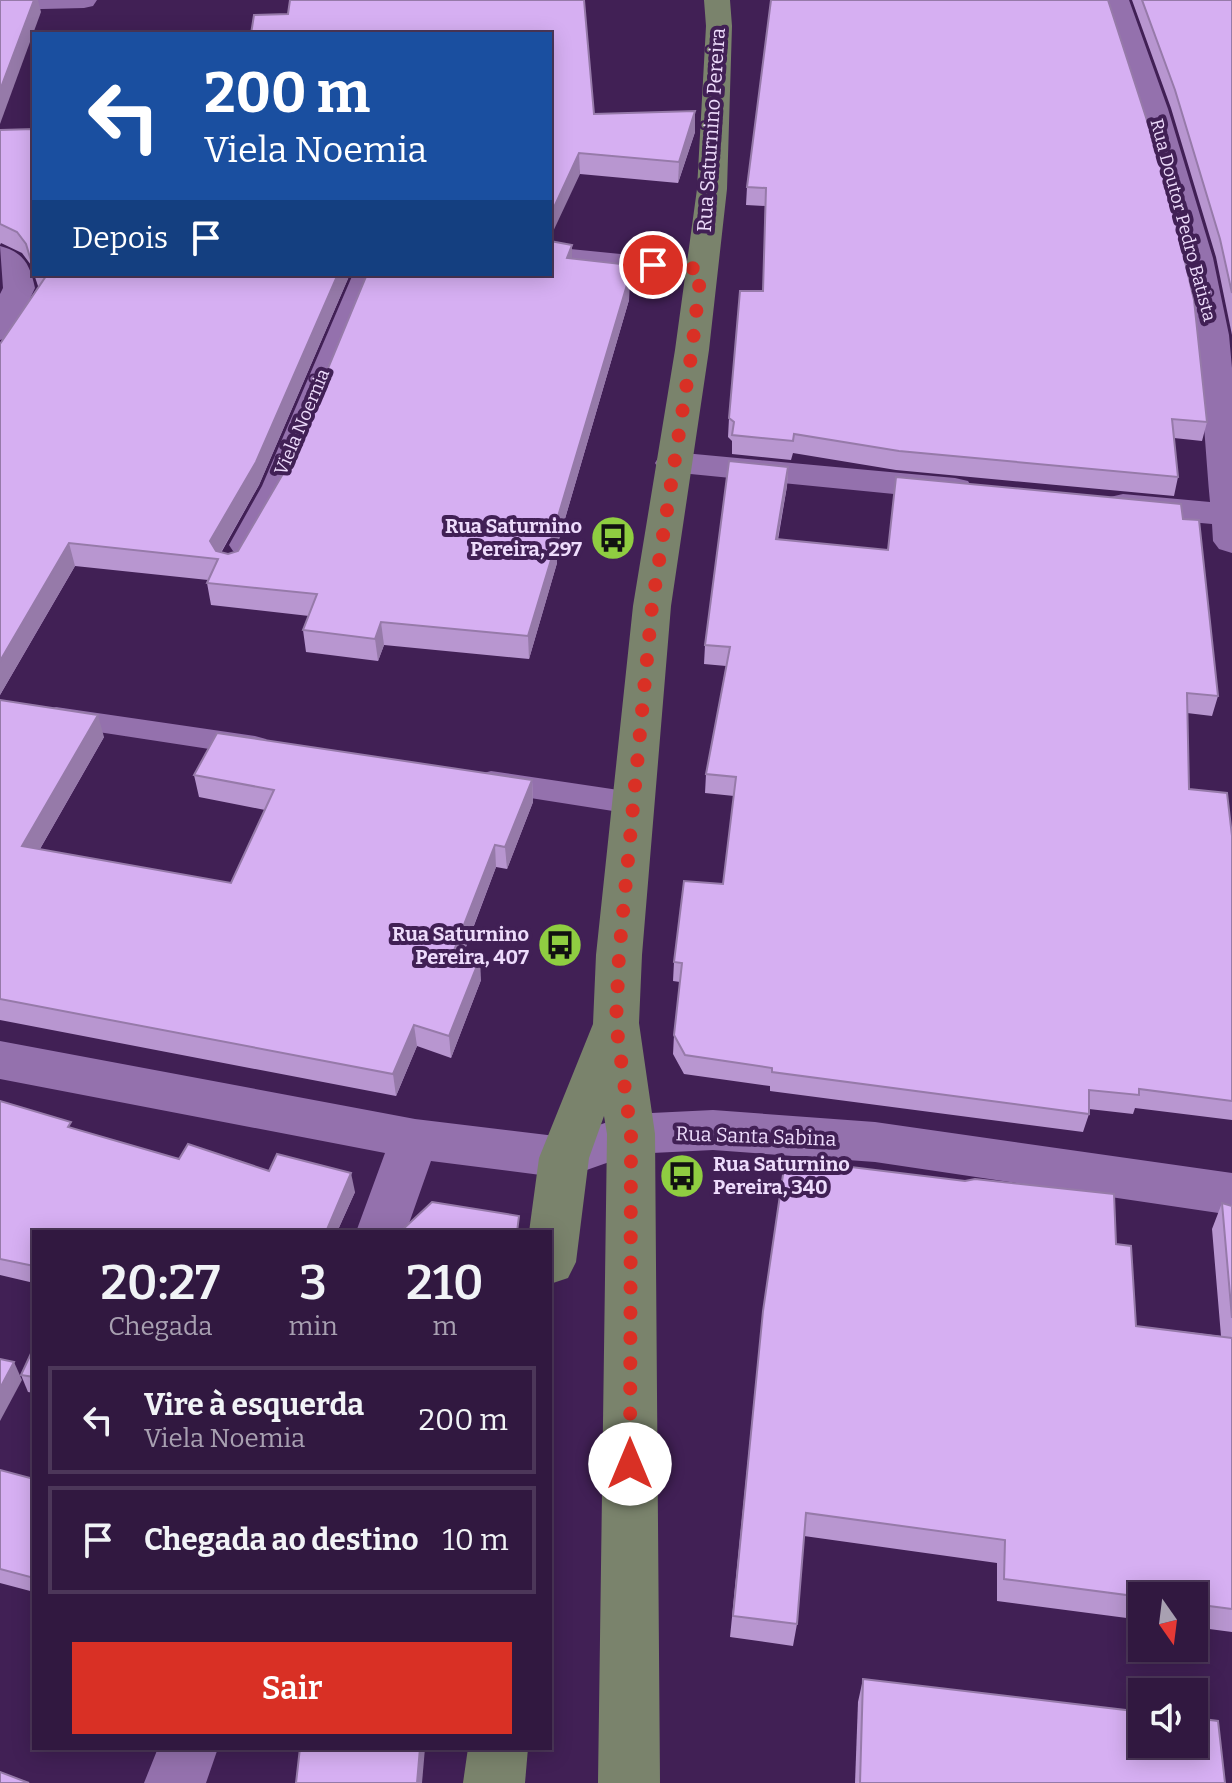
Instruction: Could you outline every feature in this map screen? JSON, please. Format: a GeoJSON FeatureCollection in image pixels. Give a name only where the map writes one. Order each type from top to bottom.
{"type":"FeatureCollection","features":[{"type":"Feature","properties":{"kind":"main road","name":"Rua Saturnino Pereira"},"geometry":{"type":"LineString","coordinates":[[629,1783],[631,1134],[616,1023],[632,803],[652,606],[692,350],[712,189],[719,26],[717,0]]}},
{"type":"Feature","properties":{"kind":"main road","name":"Rua Saturnino Pereira"},"geometry":{"type":"LineString","coordinates":[[552,1247],[564,1158],[616,1023]]}},
{"type":"Feature","properties":{"kind":"main road"},"geometry":{"type":"LineString","coordinates":[[494,1783],[498,1750]]}},
{"type":"Feature","properties":{"kind":"street"},"geometry":{"type":"LineString","coordinates":[[0,2],[84,0]]}},
{"type":"Feature","properties":{"kind":"street","name":"Rua Doutor Pedro Batista"},"geometry":{"type":"LineString","coordinates":[[1116,0],[1154,109],[1197,258],[1212,335],[1231,524]]}},
{"type":"Feature","properties":{"kind":"street"},"geometry":{"type":"LineString","coordinates":[[0,255],[14,265],[19,288],[0,330]]}},
{"type":"Feature","properties":{"kind":"street"},"geometry":{"type":"LineString","coordinates":[[673,463],[991,493]]}},
{"type":"Feature","properties":{"kind":"street"},"geometry":{"type":"LineString","coordinates":[[1086,501],[1231,524]]}},
{"type":"Feature","properties":{"kind":"street","name":"Rua Santa Sabina"},"geometry":{"type":"LineString","coordinates":[[0,1060],[415,1139],[564,1158],[631,1134],[713,1130],[875,1142],[1232,1194]]}},
{"type":"Feature","properties":{"kind":"street"},"geometry":{"type":"LineString","coordinates":[[382,1230],[415,1139]]}},
{"type":"Feature","properties":{"kind":"street"},"geometry":{"type":"LineString","coordinates":[[175,1783],[187,1750]]}},
{"type":"Feature","properties":{"kind":"lane"},"geometry":{"type":"LineString","coordinates":[[552,254],[701,269]]}},
{"type":"Feature","properties":{"kind":"lane","name":"Viela Noernia"},"geometry":{"type":"LineString","coordinates":[[231,565],[275,486],[364,276]]}},
{"type":"Feature","properties":{"kind":"lane"},"geometry":{"type":"LineString","coordinates":[[24,712],[279,750]]}},
{"type":"Feature","properties":{"kind":"lane"},"geometry":{"type":"LineString","coordinates":[[463,778],[632,803]]}},
{"type":"Feature","properties":{"kind":"building"},"geometry":{"type":"Polygon","coordinates":[[[0,0],[34,0],[0,90],[0,0]]]}},
{"type":"Feature","properties":{"kind":"building"},"geometry":{"type":"Polygon","coordinates":[[[290,0],[584,0],[594,114],[695,111],[679,162],[579,153],[552,212],[552,32],[251,32],[254,15],[288,14],[290,0]]]}},
{"type":"Feature","properties":{"kind":"building"},"geometry":{"type":"Polygon","coordinates":[[[771,0],[1108,0],[1165,176],[1194,300],[1207,422],[1172,419],[1178,477],[899,451],[794,434],[793,441],[732,435],[734,422],[729,418],[740,291],[763,291],[766,188],[747,187],[771,0]]]}},
{"type":"Feature","properties":{"kind":"building"},"geometry":{"type":"Polygon","coordinates":[[[1142,0],[1232,0],[1232,293],[1220,239],[1175,90],[1142,0]]]}},
{"type":"Feature","properties":{"kind":"building"},"geometry":{"type":"Polygon","coordinates":[[[32,129],[32,264],[26,244],[17,232],[0,224],[0,130],[32,129]]]}},
{"type":"Feature","properties":{"kind":"building"},"geometry":{"type":"Polygon","coordinates":[[[552,241],[572,245],[567,258],[630,265],[625,278],[629,278],[551,540],[557,540],[528,636],[381,622],[375,639],[303,630],[317,594],[207,583],[218,559],[69,543],[0,661],[0,344],[46,276],[337,276],[256,462],[210,541],[216,551],[228,554],[238,551],[288,465],[366,276],[552,276],[552,241]]]}},
{"type":"Feature","properties":{"kind":"building"},"geometry":{"type":"Polygon","coordinates":[[[729,461],[788,467],[776,539],[888,550],[896,477],[1181,504],[1183,519],[1199,520],[1218,696],[1187,693],[1189,789],[1227,793],[1232,836],[1232,1101],[1139,1089],[1139,1095],[1089,1090],[1089,1114],[772,1072],[772,1068],[685,1055],[674,1035],[682,963],[674,962],[684,881],[723,884],[736,777],[706,774],[730,647],[705,645],[729,461]]]}},
{"type":"Feature","properties":{"kind":"building"},"geometry":{"type":"Polygon","coordinates":[[[0,700],[98,715],[22,846],[231,883],[274,790],[194,775],[217,733],[532,780],[505,847],[495,845],[453,953],[480,958],[449,1036],[414,1025],[393,1074],[0,999],[0,700]]]}},
{"type":"Feature","properties":{"kind":"building"},"geometry":{"type":"Polygon","coordinates":[[[0,1101],[71,1122],[68,1127],[179,1159],[188,1144],[269,1171],[277,1154],[351,1173],[327,1230],[32,1230],[32,1266],[0,1259],[0,1101]]]}},
{"type":"Feature","properties":{"kind":"building"},"geometry":{"type":"Polygon","coordinates":[[[785,1161],[1114,1194],[1116,1244],[1131,1246],[1136,1326],[1232,1338],[1232,1609],[1208,1606],[1208,1582],[1128,1582],[1128,1595],[1004,1579],[1005,1540],[806,1513],[797,1624],[733,1616],[763,1311],[785,1161]]]}},
{"type":"Feature","properties":{"kind":"building"},"geometry":{"type":"Polygon","coordinates":[[[432,1202],[519,1216],[517,1230],[402,1230],[432,1202]]]}},
{"type":"Feature","properties":{"kind":"building"},"geometry":{"type":"Polygon","coordinates":[[[1222,1203],[1232,1206],[1232,1318],[1222,1203]]]}},
{"type":"Feature","properties":{"kind":"building"},"geometry":{"type":"Polygon","coordinates":[[[32,1351],[32,1377],[21,1375],[32,1351]]]}},
{"type":"Feature","properties":{"kind":"building"},"geometry":{"type":"Polygon","coordinates":[[[0,1359],[14,1362],[0,1388],[0,1359]]]}},
{"type":"Feature","properties":{"kind":"building"},"geometry":{"type":"Polygon","coordinates":[[[0,1470],[32,1478],[32,1577],[0,1569],[0,1470]]]}},
{"type":"Feature","properties":{"kind":"building"},"geometry":{"type":"Polygon","coordinates":[[[863,1679],[1128,1710],[1128,1758],[1208,1758],[1208,1720],[1218,1721],[1225,1783],[860,1783],[863,1679]]]}},
{"type":"Feature","properties":{"kind":"building"},"geometry":{"type":"Polygon","coordinates":[[[300,1750],[420,1750],[417,1783],[296,1783],[300,1750]]]}},
{"type":"Feature","properties":{"kind":"building"},"geometry":{"type":"Polygon","coordinates":[[[0,1772],[29,1783],[0,1783],[0,1772]]]}},
{"type":"Feature","properties":{"kind":"place","name":"Rua Saturnino Pereira, 297"},"geometry":{"type":"Point","coordinates":[613,538]}},
{"type":"Feature","properties":{"kind":"place","name":"Rua Saturnino Pereira, 407"},"geometry":{"type":"Point","coordinates":[560,945]}},
{"type":"Feature","properties":{"kind":"place","name":"Rua Saturnino Pereira, 340"},"geometry":{"type":"Point","coordinates":[682,1176]}},
{"type":"Feature","properties":{"kind":"route"},"geometry":{"type":"LineString","coordinates":[[630,1464],[631,1134],[616,1023],[619,955],[652,606],[692,350],[701,269],[653,265]]}}]}
